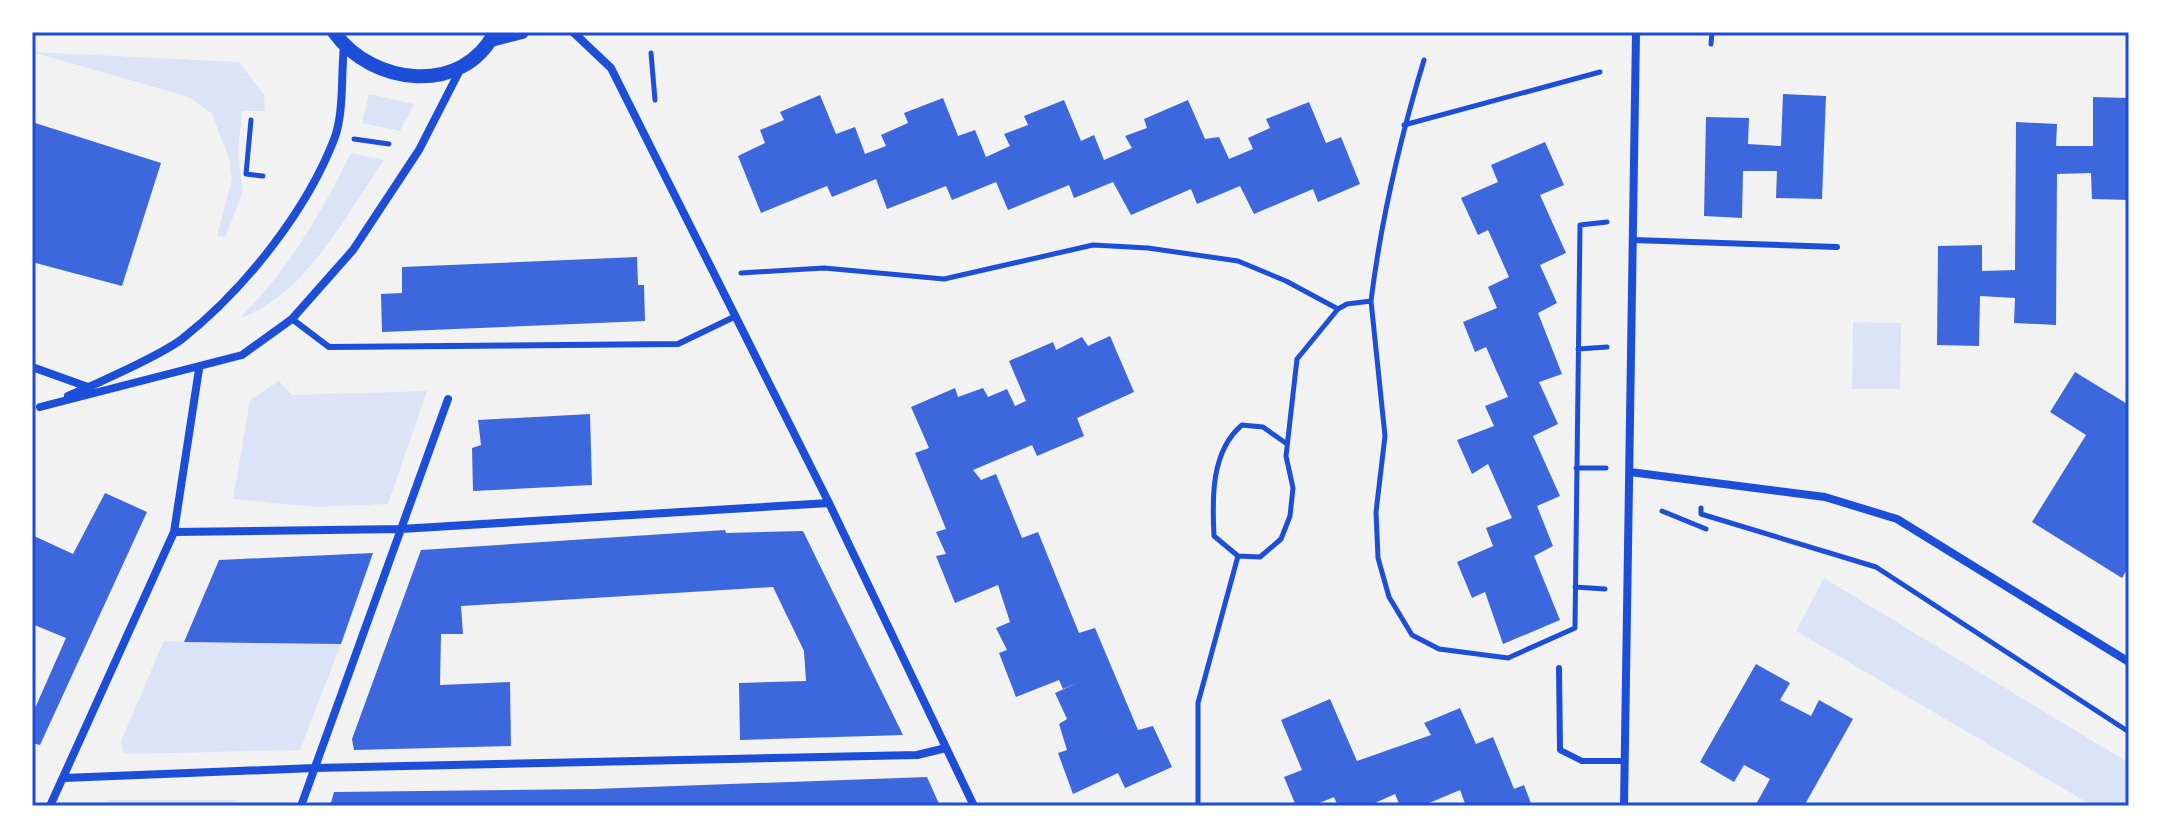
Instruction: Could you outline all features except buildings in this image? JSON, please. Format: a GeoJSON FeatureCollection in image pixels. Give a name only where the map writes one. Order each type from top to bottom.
{"type":"FeatureCollection","features":[{"type":"Feature","properties":{"kind":"street"},"geometry":{"type":"LineString","coordinates":[[334,32],[344,46],[378,70],[414,79],[463,65]]}},
{"type":"Feature","properties":{"kind":"street"},"geometry":{"type":"LineString","coordinates":[[36,409],[199,369],[242,355],[292,319],[353,250],[419,150],[463,65],[493,36],[522,32]]}},
{"type":"Feature","properties":{"kind":"street"},"geometry":{"type":"LineString","coordinates":[[573,32],[611,68],[829,503],[974,806]]}},
{"type":"Feature","properties":{"kind":"street"},"geometry":{"type":"LineString","coordinates":[[1624,806],[1636,32]]}},
{"type":"Feature","properties":{"kind":"street"},"geometry":{"type":"LineString","coordinates":[[36,409],[88,388],[179,341],[223,302],[265,256],[301,201],[336,135],[344,46]]}},
{"type":"Feature","properties":{"kind":"street"},"geometry":{"type":"LineString","coordinates":[[32,367],[88,388]]}},
{"type":"Feature","properties":{"kind":"street"},"geometry":{"type":"LineString","coordinates":[[50,806],[174,532],[199,369]]}},
{"type":"Feature","properties":{"kind":"street"},"geometry":{"type":"LineString","coordinates":[[301,806],[448,399]]}},
{"type":"Feature","properties":{"kind":"street"},"geometry":{"type":"LineString","coordinates":[[1630,472],[1825,497],[1897,519],[2129,662]]}},
{"type":"Feature","properties":{"kind":"street"},"geometry":{"type":"LineString","coordinates":[[174,532],[401,529],[829,503]]}},
{"type":"Feature","properties":{"kind":"street"},"geometry":{"type":"LineString","coordinates":[[64,778],[314,768],[917,755],[946,748]]}},
{"type":"Feature","properties":{"kind":"lane"},"geometry":{"type":"LineString","coordinates":[[1633,240],[1837,247]]}},
{"type":"Feature","properties":{"kind":"lane"},"geometry":{"type":"LineString","coordinates":[[292,319],[329,347],[678,344],[736,316]]}},
{"type":"Feature","properties":{"kind":"lane"},"geometry":{"type":"LineString","coordinates":[[1559,668],[1560,750],[1582,761],[1625,761]]}},
{"type":"Feature","properties":{"kind":"path"},"geometry":{"type":"LineString","coordinates":[[1711,44],[1712,32]]}},
{"type":"Feature","properties":{"kind":"path"},"geometry":{"type":"LineString","coordinates":[[651,53],[655,98],[660,111]]}},
{"type":"Feature","properties":{"kind":"path"},"geometry":{"type":"LineString","coordinates":[[1424,60],[1404,125],[1378,242],[1371,301],[1385,436],[1376,512],[1378,558],[1389,597],[1412,635],[1439,649],[1508,658],[1575,628],[1580,225],[1607,222]]}},
{"type":"Feature","properties":{"kind":"path"},"geometry":{"type":"LineString","coordinates":[[1404,125],[1600,72]]}},
{"type":"Feature","properties":{"kind":"path"},"geometry":{"type":"LineString","coordinates":[[251,120],[246,174],[263,176]]}},
{"type":"Feature","properties":{"kind":"path"},"geometry":{"type":"LineString","coordinates":[[352,138],[389,144]]}},
{"type":"Feature","properties":{"kind":"path"},"geometry":{"type":"LineString","coordinates":[[741,273],[824,268],[944,279],[1093,245],[1148,248],[1238,261],[1286,281],[1338,309]]}},
{"type":"Feature","properties":{"kind":"path"},"geometry":{"type":"LineString","coordinates":[[1287,444],[1263,427],[1242,425],[1227,438],[1217,468],[1214,536],[1238,556],[1260,557],[1281,539],[1290,516],[1293,488],[1287,444],[1297,359],[1338,309],[1347,304],[1371,301]]}},
{"type":"Feature","properties":{"kind":"path"},"geometry":{"type":"LineString","coordinates":[[1578,349],[1607,347]]}},
{"type":"Feature","properties":{"kind":"path"},"geometry":{"type":"LineString","coordinates":[[1576,468],[1606,468]]}},
{"type":"Feature","properties":{"kind":"path"},"geometry":{"type":"LineString","coordinates":[[1701,508],[1701,514],[1876,567],[2129,732]]}},
{"type":"Feature","properties":{"kind":"path"},"geometry":{"type":"LineString","coordinates":[[1662,511],[1706,529]]}},
{"type":"Feature","properties":{"kind":"path"},"geometry":{"type":"LineString","coordinates":[[1198,806],[1198,703],[1238,556]]}},
{"type":"Feature","properties":{"kind":"path"},"geometry":{"type":"LineString","coordinates":[[1575,587],[1605,589]]}},
{"type":"Feature","properties":{"kind":"shaded area"},"geometry":{"type":"Polygon","coordinates":[[[32,52],[239,62],[264,95],[265,111],[242,111],[238,154],[243,192],[225,237],[217,236],[232,179],[229,159],[212,114],[189,97],[32,52]]]}},
{"type":"Feature","properties":{"kind":"shaded area"},"geometry":{"type":"Polygon","coordinates":[[[369,94],[414,104],[400,131],[362,123],[369,94]]]}},
{"type":"Feature","properties":{"kind":"shaded area"},"geometry":{"type":"Polygon","coordinates":[[[351,153],[384,160],[339,228],[305,272],[264,307],[240,318],[273,281],[302,240],[351,153]]]}},
{"type":"Feature","properties":{"kind":"shaded area"},"geometry":{"type":"Polygon","coordinates":[[[1853,322],[1901,323],[1900,389],[1852,389],[1853,322]]]}},
{"type":"Feature","properties":{"kind":"shaded area"},"geometry":{"type":"Polygon","coordinates":[[[279,381],[292,395],[427,391],[388,504],[317,507],[233,499],[250,400],[279,381]]]}},
{"type":"Feature","properties":{"kind":"shaded area"},"geometry":{"type":"Polygon","coordinates":[[[1824,578],[2129,763],[2129,806],[2093,806],[1796,631],[1824,578]]]}},
{"type":"Feature","properties":{"kind":"shaded area"},"geometry":{"type":"Polygon","coordinates":[[[164,641],[341,644],[300,750],[123,752],[121,741],[164,641]]]}},
{"type":"Feature","properties":{"kind":"shaded area"},"geometry":{"type":"Polygon","coordinates":[[[111,800],[237,800],[235,806],[88,806],[111,800]]]}}]}
